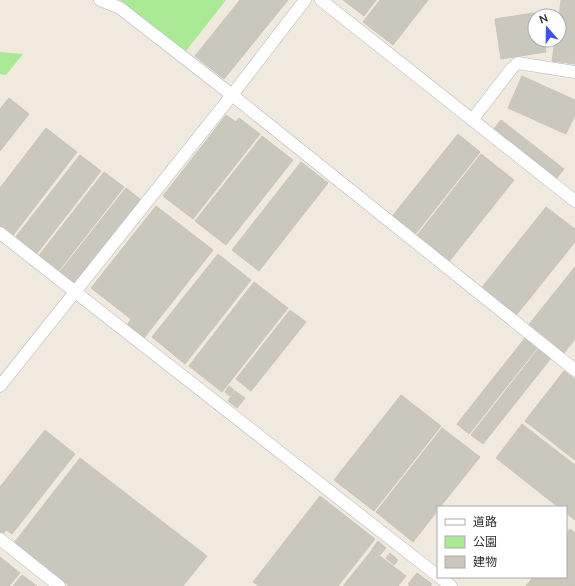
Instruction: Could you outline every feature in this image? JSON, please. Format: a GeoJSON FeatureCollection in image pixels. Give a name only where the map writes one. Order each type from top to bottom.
{"type":"FeatureCollection","features":[{"type":"Feature","properties":{"kind":"street"},"geometry":{"type":"LineString","coordinates":[[100,0],[120,8],[232,95],[575,370]]}},
{"type":"Feature","properties":{"kind":"street"},"geometry":{"type":"LineString","coordinates":[[0,386],[74,291],[232,95],[305,0]]}},
{"type":"Feature","properties":{"kind":"street"},"geometry":{"type":"LineString","coordinates":[[320,0],[575,201]]}},
{"type":"Feature","properties":{"kind":"street"},"geometry":{"type":"LineString","coordinates":[[472,120],[512,68],[518,63],[575,72]]}},
{"type":"Feature","properties":{"kind":"street"},"geometry":{"type":"LineString","coordinates":[[0,233],[437,575]]}},
{"type":"Feature","properties":{"kind":"street"},"geometry":{"type":"LineString","coordinates":[[0,539],[59,586]]}},
{"type":"Feature","properties":{"kind":"street"},"geometry":{"type":"LineString","coordinates":[[440,578],[451,586]]}},
{"type":"Feature","properties":{"kind":"green space"},"geometry":{"type":"Polygon","coordinates":[[[120,0],[226,0],[186,51],[120,0]]]}},
{"type":"Feature","properties":{"kind":"green space"},"geometry":{"type":"Polygon","coordinates":[[[0,52],[23,54],[6,75],[0,74],[0,52]]]}},
{"type":"Feature","properties":{"kind":"building"},"geometry":{"type":"Polygon","coordinates":[[[240,0],[288,0],[224,79],[195,56],[240,0]]]}},
{"type":"Feature","properties":{"kind":"building"},"geometry":{"type":"Polygon","coordinates":[[[343,0],[376,0],[364,16],[343,0]]]}},
{"type":"Feature","properties":{"kind":"building"},"geometry":{"type":"Polygon","coordinates":[[[380,0],[428,0],[393,45],[363,22],[380,0]]]}},
{"type":"Feature","properties":{"kind":"building"},"geometry":{"type":"Polygon","coordinates":[[[561,0],[575,0],[575,64],[552,61],[554,48],[567,48],[567,8],[560,8],[561,0]]]}},
{"type":"Feature","properties":{"kind":"building"},"geometry":{"type":"Polygon","coordinates":[[[527,14],[527,48],[545,48],[546,52],[501,59],[495,19],[527,14]]]}},
{"type":"Feature","properties":{"kind":"building"},"geometry":{"type":"Polygon","coordinates":[[[522,76],[575,100],[575,115],[566,134],[508,108],[522,76]]]}},
{"type":"Feature","properties":{"kind":"building"},"geometry":{"type":"Polygon","coordinates":[[[9,98],[29,114],[0,151],[0,109],[9,98]]]}},
{"type":"Feature","properties":{"kind":"building"},"geometry":{"type":"Polygon","coordinates":[[[226,115],[236,122],[239,118],[260,134],[193,219],[163,196],[226,115]]]}},
{"type":"Feature","properties":{"kind":"building"},"geometry":{"type":"Polygon","coordinates":[[[501,120],[564,169],[556,179],[493,130],[501,120]]]}},
{"type":"Feature","properties":{"kind":"building"},"geometry":{"type":"Polygon","coordinates":[[[46,128],[77,152],[11,238],[0,229],[0,188],[46,128]]]}},
{"type":"Feature","properties":{"kind":"building"},"geometry":{"type":"Polygon","coordinates":[[[458,134],[480,152],[413,237],[390,219],[458,134]]]}},
{"type":"Feature","properties":{"kind":"building"},"geometry":{"type":"Polygon","coordinates":[[[262,136],[293,160],[226,245],[195,221],[262,136]]]}},
{"type":"Feature","properties":{"kind":"building"},"geometry":{"type":"Polygon","coordinates":[[[481,154],[514,180],[448,263],[415,238],[481,154]]]}},
{"type":"Feature","properties":{"kind":"building"},"geometry":{"type":"Polygon","coordinates":[[[80,155],[101,171],[35,256],[14,239],[80,155]]]}},
{"type":"Feature","properties":{"kind":"building"},"geometry":{"type":"Polygon","coordinates":[[[301,162],[328,183],[259,271],[232,250],[301,162]]]}},
{"type":"Feature","properties":{"kind":"building"},"geometry":{"type":"Polygon","coordinates":[[[104,172],[124,187],[57,273],[37,258],[104,172]]]}},
{"type":"Feature","properties":{"kind":"building"},"geometry":{"type":"Polygon","coordinates":[[[126,188],[141,200],[75,285],[59,273],[126,188]]]}},
{"type":"Feature","properties":{"kind":"building"},"geometry":{"type":"Polygon","coordinates":[[[156,206],[213,250],[144,338],[127,325],[131,319],[91,288],[156,206]]]}},
{"type":"Feature","properties":{"kind":"building"},"geometry":{"type":"Polygon","coordinates":[[[546,207],[575,229],[575,242],[514,318],[479,291],[546,207]]]}},
{"type":"Feature","properties":{"kind":"building"},"geometry":{"type":"Polygon","coordinates":[[[218,254],[251,280],[185,364],[152,337],[218,254]]]}},
{"type":"Feature","properties":{"kind":"building"},"geometry":{"type":"Polygon","coordinates":[[[575,267],[575,339],[561,357],[526,328],[575,267]]]}},
{"type":"Feature","properties":{"kind":"building"},"geometry":{"type":"Polygon","coordinates":[[[254,282],[288,308],[222,392],[189,366],[254,282]]]}},
{"type":"Feature","properties":{"kind":"building"},"geometry":{"type":"Polygon","coordinates":[[[290,310],[306,322],[251,391],[236,379],[290,310]]]}},
{"type":"Feature","properties":{"kind":"building"},"geometry":{"type":"Polygon","coordinates":[[[525,338],[538,347],[469,434],[457,424],[525,338]]]}},
{"type":"Feature","properties":{"kind":"building"},"geometry":{"type":"Polygon","coordinates":[[[539,348],[551,358],[483,444],[471,435],[539,348]]]}},
{"type":"Feature","properties":{"kind":"building"},"geometry":{"type":"Polygon","coordinates":[[[564,371],[575,379],[575,460],[525,421],[564,371]]]}},
{"type":"Feature","properties":{"kind":"building"},"geometry":{"type":"Polygon","coordinates":[[[229,386],[234,390],[230,396],[225,392],[229,386]]]}},
{"type":"Feature","properties":{"kind":"building"},"geometry":{"type":"Polygon","coordinates":[[[235,391],[245,398],[237,408],[228,401],[235,391]]]}},
{"type":"Feature","properties":{"kind":"building"},"geometry":{"type":"Polygon","coordinates":[[[401,395],[441,426],[374,511],[334,480],[401,395]]]}},
{"type":"Feature","properties":{"kind":"building"},"geometry":{"type":"Polygon","coordinates":[[[522,424],[575,465],[575,520],[567,514],[567,506],[557,506],[496,458],[522,424]]]}},
{"type":"Feature","properties":{"kind":"building"},"geometry":{"type":"Polygon","coordinates":[[[442,428],[480,457],[441,506],[437,506],[437,511],[413,542],[376,512],[442,428]]]}},
{"type":"Feature","properties":{"kind":"building"},"geometry":{"type":"Polygon","coordinates":[[[45,430],[75,454],[12,534],[6,530],[3,534],[0,532],[0,487],[45,430]]]}},
{"type":"Feature","properties":{"kind":"building"},"geometry":{"type":"Polygon","coordinates":[[[80,458],[207,556],[183,586],[69,586],[14,543],[80,458]]]}},
{"type":"Feature","properties":{"kind":"building"},"geometry":{"type":"Polygon","coordinates":[[[320,496],[375,539],[338,586],[259,586],[253,582],[320,496]]]}},
{"type":"Feature","properties":{"kind":"building"},"geometry":{"type":"Polygon","coordinates":[[[570,529],[575,533],[575,586],[526,586],[532,578],[567,578],[567,534],[570,529]]]}},
{"type":"Feature","properties":{"kind":"building"},"geometry":{"type":"Polygon","coordinates":[[[378,541],[386,548],[380,555],[372,549],[378,541]]]}},
{"type":"Feature","properties":{"kind":"building"},"geometry":{"type":"Polygon","coordinates":[[[372,550],[406,576],[398,586],[343,586],[372,550]]]}},
{"type":"Feature","properties":{"kind":"building"},"geometry":{"type":"Polygon","coordinates":[[[390,553],[398,560],[394,565],[386,558],[390,553]]]}},
{"type":"Feature","properties":{"kind":"building"},"geometry":{"type":"Polygon","coordinates":[[[0,557],[20,573],[9,586],[0,586],[0,557]]]}},
{"type":"Feature","properties":{"kind":"building"},"geometry":{"type":"Polygon","coordinates":[[[417,573],[432,584],[430,586],[410,586],[408,584],[417,573]]]}},
{"type":"Feature","properties":{"kind":"building"},"geometry":{"type":"Polygon","coordinates":[[[22,575],[37,586],[13,586],[22,575]]]}}]}
